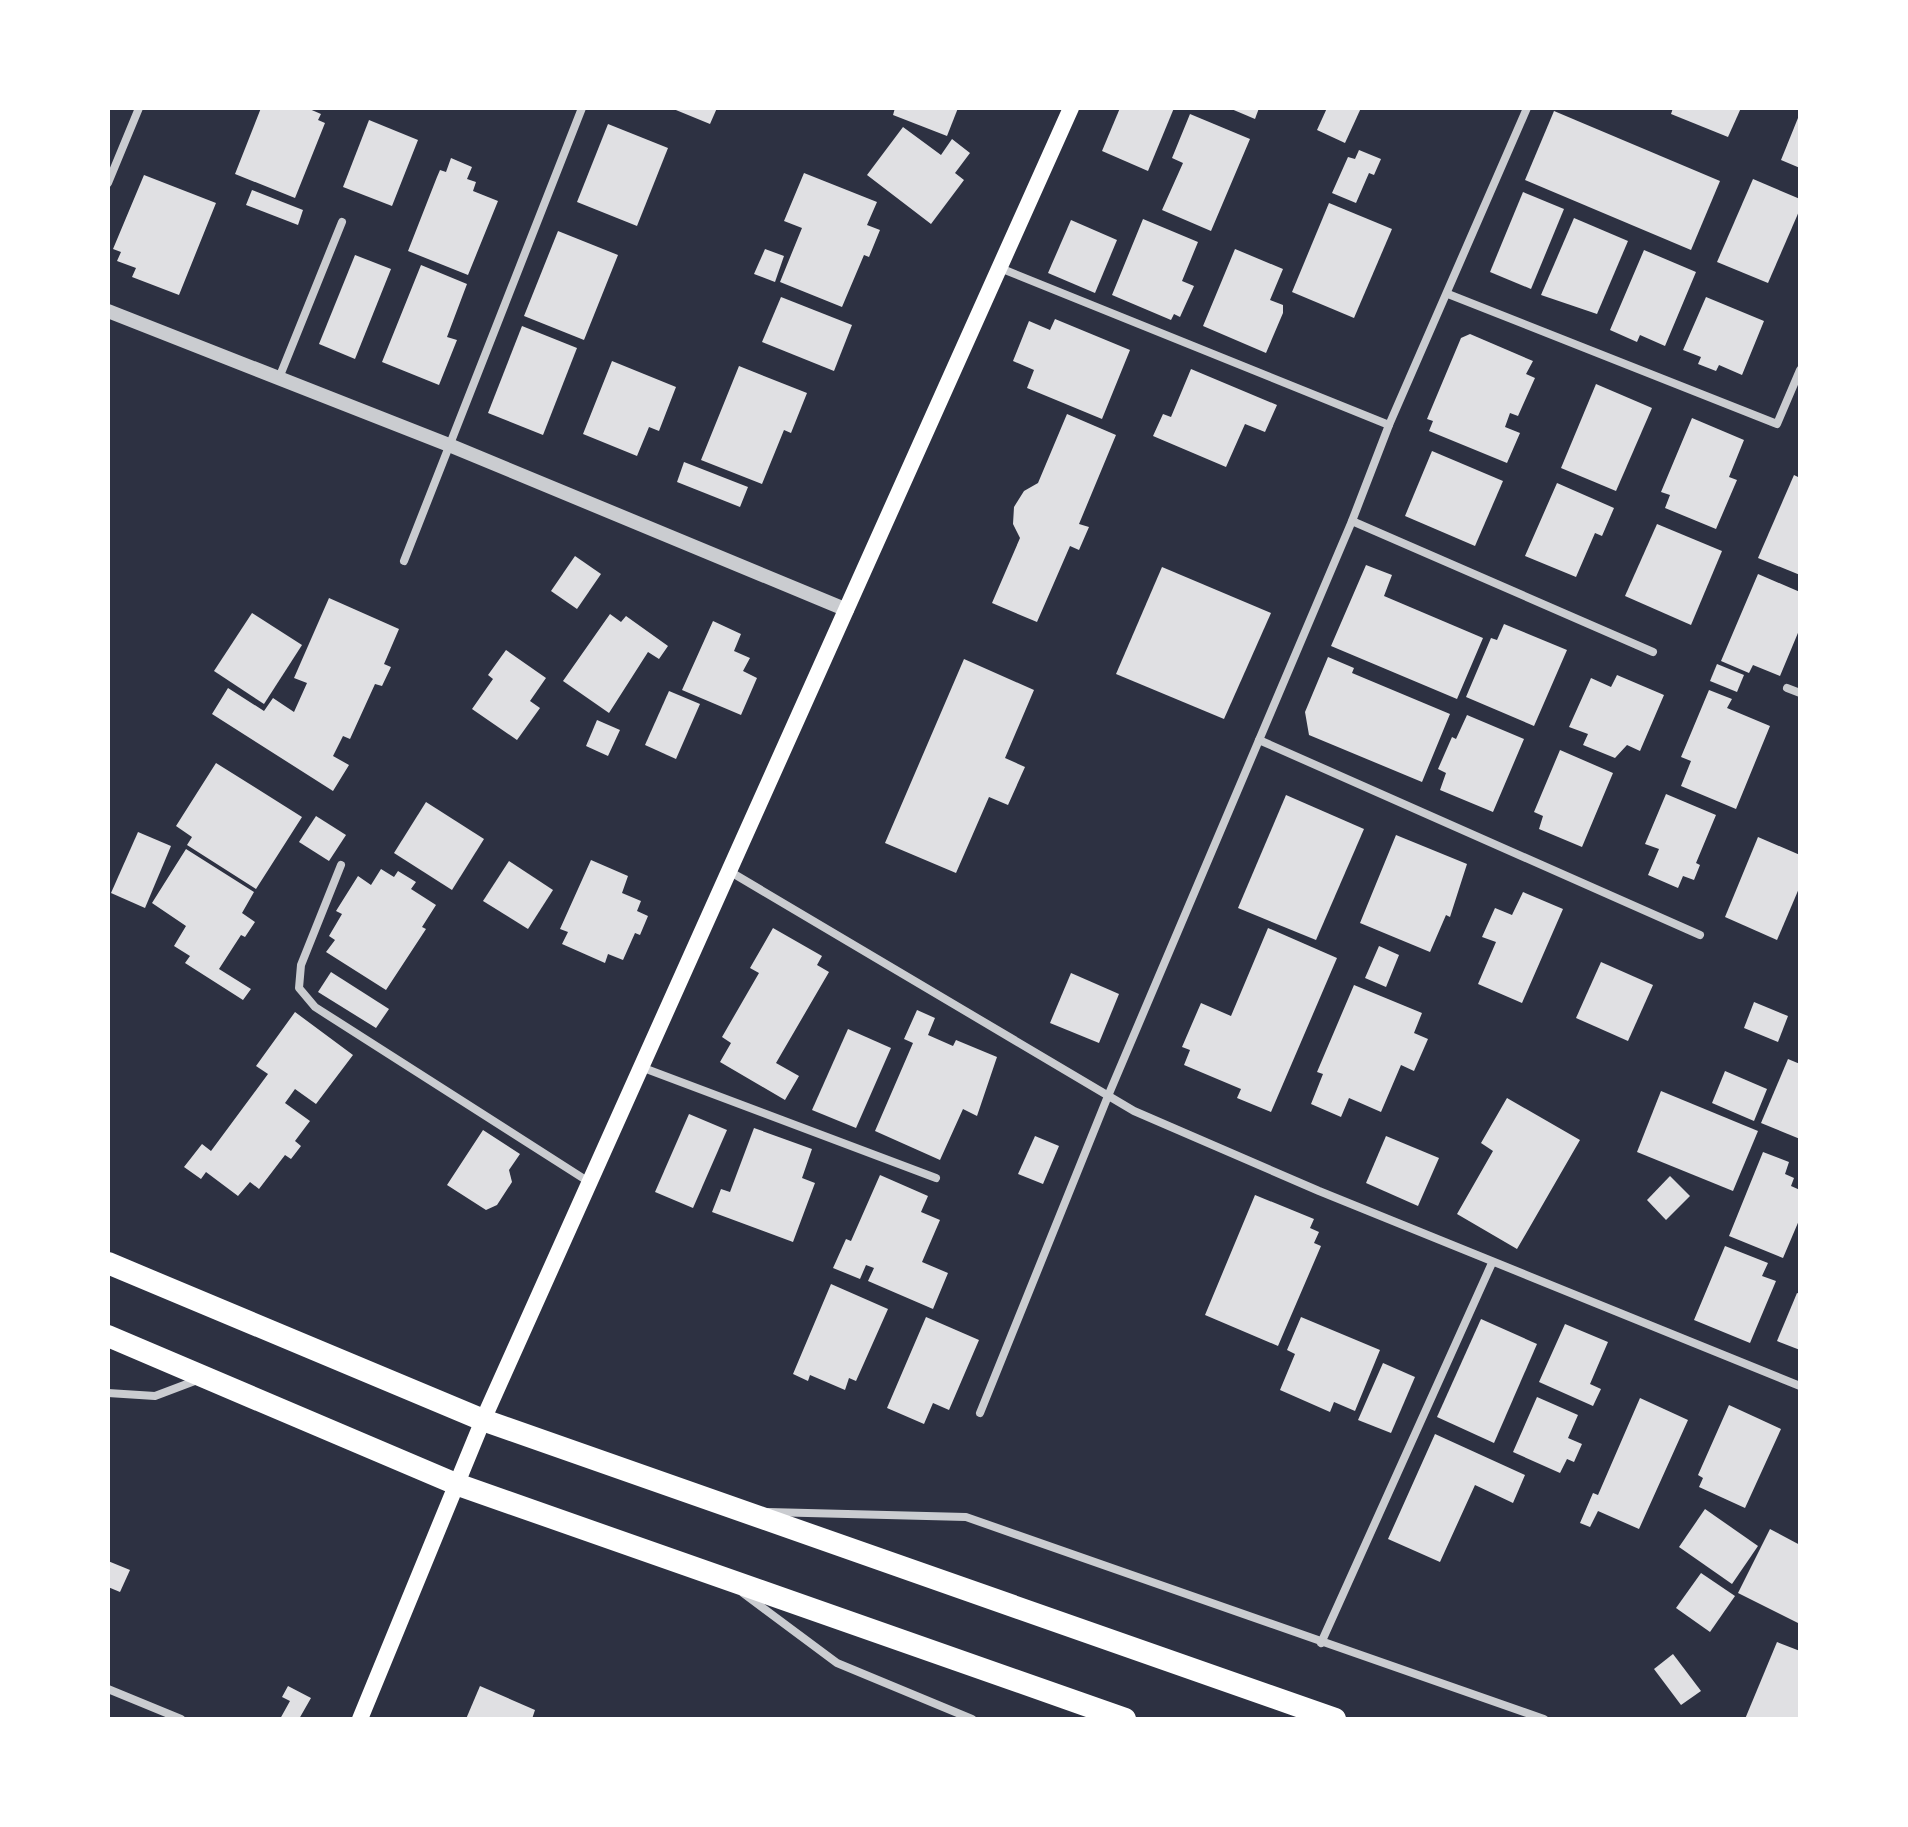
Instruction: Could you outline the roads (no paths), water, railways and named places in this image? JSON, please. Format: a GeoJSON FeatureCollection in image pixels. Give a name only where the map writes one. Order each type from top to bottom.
{"type":"FeatureCollection","features":[{"type":"Feature","properties":{"kind":"highway"},"geometry":{"type":"LineString","coordinates":[[108,1263],[483,1420],[1335,1719]]}},
{"type":"Feature","properties":{"kind":"highway"},"geometry":{"type":"LineString","coordinates":[[108,1336],[456,1484],[1125,1719]]}},
{"type":"Feature","properties":{"kind":"main road"},"geometry":{"type":"LineString","coordinates":[[360,1719],[483,1420],[1071,108]]}},
{"type":"Feature","properties":{"kind":"street"},"geometry":{"type":"LineString","coordinates":[[108,183],[139,108]]}},
{"type":"Feature","properties":{"kind":"street"},"geometry":{"type":"LineString","coordinates":[[404,561],[582,108]]}},
{"type":"Feature","properties":{"kind":"street"},"geometry":{"type":"LineString","coordinates":[[980,1413],[1108,1096],[1352,521],[1389,425],[1527,108]]}},
{"type":"Feature","properties":{"kind":"street"},"geometry":{"type":"LineString","coordinates":[[279,378],[342,222]]}},
{"type":"Feature","properties":{"kind":"street"},"geometry":{"type":"LineString","coordinates":[[1000,268],[1389,425]]}},
{"type":"Feature","properties":{"kind":"street"},"geometry":{"type":"LineString","coordinates":[[1448,294],[1777,424],[1800,370]]}},
{"type":"Feature","properties":{"kind":"street"},"geometry":{"type":"LineString","coordinates":[[108,311],[449,445],[847,610]]}},
{"type":"Feature","properties":{"kind":"street"},"geometry":{"type":"LineString","coordinates":[[1352,521],[1653,652]]}},
{"type":"Feature","properties":{"kind":"street"},"geometry":{"type":"LineString","coordinates":[[1787,688],[1800,693]]}},
{"type":"Feature","properties":{"kind":"street"},"geometry":{"type":"LineString","coordinates":[[1259,740],[1700,935]]}},
{"type":"Feature","properties":{"kind":"street"},"geometry":{"type":"LineString","coordinates":[[341,865],[301,965],[299,988],[315,1007],[589,1182]]}},
{"type":"Feature","properties":{"kind":"street"},"geometry":{"type":"LineString","coordinates":[[727,870],[1108,1096],[1319,1191],[1800,1386]]}},
{"type":"Feature","properties":{"kind":"street"},"geometry":{"type":"LineString","coordinates":[[640,1066],[936,1178]]}},
{"type":"Feature","properties":{"kind":"street"},"geometry":{"type":"LineString","coordinates":[[1321,1643],[1492,1263]]}},
{"type":"Feature","properties":{"kind":"street"},"geometry":{"type":"LineString","coordinates":[[108,1393],[155,1396],[204,1377]]}},
{"type":"Feature","properties":{"kind":"street"},"geometry":{"type":"LineString","coordinates":[[744,1511],[966,1517],[1544,1719]]}},
{"type":"Feature","properties":{"kind":"street"},"geometry":{"type":"LineString","coordinates":[[723,1578],[837,1663],[972,1719]]}},
{"type":"Feature","properties":{"kind":"street"},"geometry":{"type":"LineString","coordinates":[[108,1689],[181,1719]]}}]}
